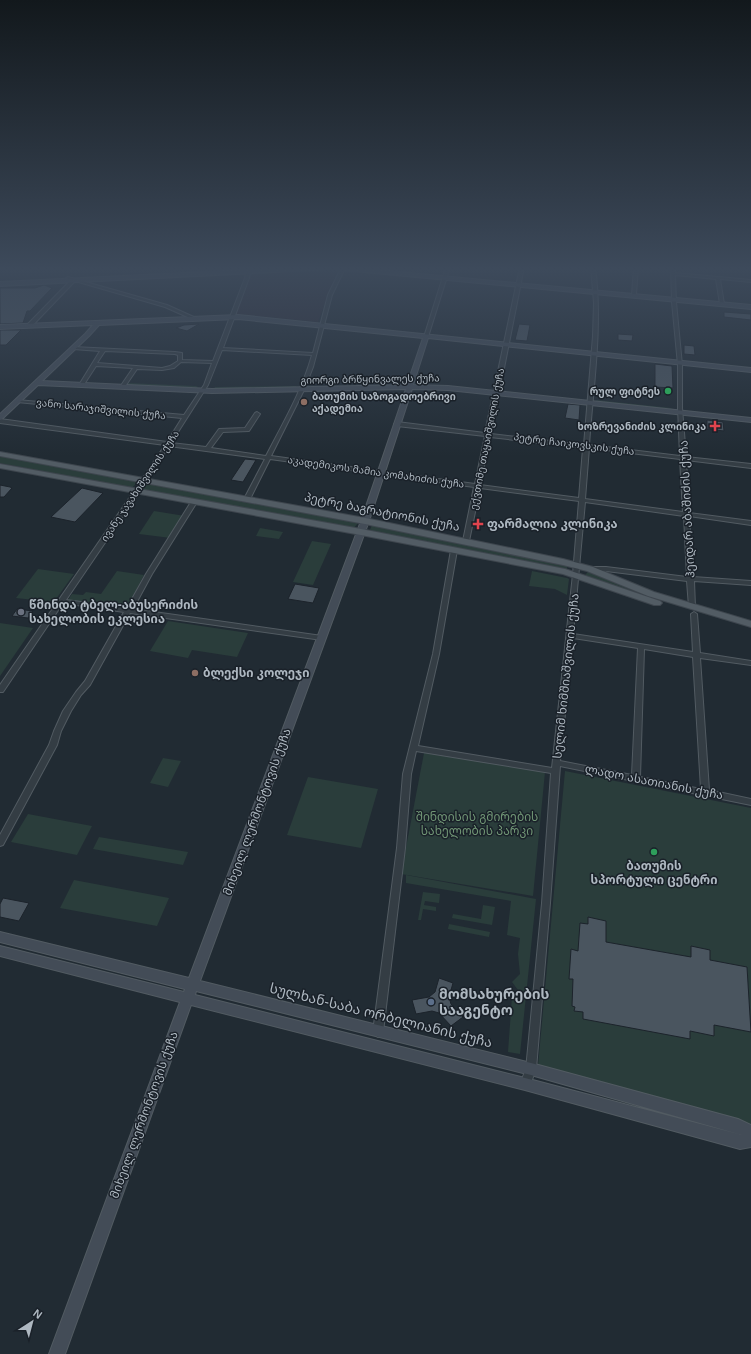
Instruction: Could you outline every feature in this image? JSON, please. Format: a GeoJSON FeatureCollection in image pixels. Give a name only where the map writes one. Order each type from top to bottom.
{"type":"FeatureCollection","features":[{"type":"Feature","properties":{"kind":"main road","name":"პეტრე ბაგრატიონის ქუჩა"},"geometry":{"type":"LineString","coordinates":[[0,454],[365,520],[466,541],[576,570],[635,596],[751,624]]}},
{"type":"Feature","properties":{"kind":"main road","name":"პეტრე ბაგრატიონის ქუჩა"},"geometry":{"type":"LineString","coordinates":[[0,466],[454,550],[576,570],[590,569],[651,594],[751,631]]}},
{"type":"Feature","properties":{"kind":"street"},"geometry":{"type":"LineString","coordinates":[[0,418],[92,330]]}},
{"type":"Feature","properties":{"kind":"street","name":"ივანე ჯავახიშვილის ქუჩა"},"geometry":{"type":"LineString","coordinates":[[0,690],[144,481],[205,388],[227,330]]}},
{"type":"Feature","properties":{"kind":"street"},"geometry":{"type":"LineString","coordinates":[[247,499],[303,387],[321,330]]}},
{"type":"Feature","properties":{"kind":"street"},"geometry":{"type":"LineString","coordinates":[[362,330],[751,370]]}},
{"type":"Feature","properties":{"kind":"street","name":"მიხეილ ლერმონტოვის ქუჩა"},"geometry":{"type":"LineString","coordinates":[[57,1354],[83,1280],[361,532],[428,330]]}},
{"type":"Feature","properties":{"kind":"street","name":"ექვთიმე თაყაიშვილის ქუჩა"},"geometry":{"type":"LineString","coordinates":[[466,541],[509,330]]}},
{"type":"Feature","properties":{"kind":"street","name":"სელიმ ხიმშიაშვილის ქუჩა"},"geometry":{"type":"LineString","coordinates":[[525,1084],[531,1069],[546,904],[556,767],[576,570],[594,330]]}},
{"type":"Feature","properties":{"kind":"street","name":"ჰეიდარ აბაშიძის ქუჩა"},"geometry":{"type":"LineString","coordinates":[[677,330],[680,363],[690,579],[705,793]]}},
{"type":"Feature","properties":{"kind":"street"},"geometry":{"type":"LineString","coordinates":[[73,348],[175,353],[180,354],[180,361]]}},
{"type":"Feature","properties":{"kind":"street"},"geometry":{"type":"LineString","coordinates":[[220,349],[314,354]]}},
{"type":"Feature","properties":{"kind":"street"},"geometry":{"type":"LineString","coordinates":[[83,382],[104,350]]}},
{"type":"Feature","properties":{"kind":"street"},"geometry":{"type":"LineString","coordinates":[[94,364],[168,368],[180,361],[215,362]]}},
{"type":"Feature","properties":{"kind":"street"},"geometry":{"type":"LineString","coordinates":[[124,384],[136,367]]}},
{"type":"Feature","properties":{"kind":"street","name":"გიორგი ბრწყინვალეს ქუჩა"},"geometry":{"type":"LineString","coordinates":[[39,381],[205,388],[410,385],[497,391],[751,416]]}},
{"type":"Feature","properties":{"kind":"street","name":"ვანო სარაჯიშვილის ქუჩა"},"geometry":{"type":"LineString","coordinates":[[17,401],[185,417]]}},
{"type":"Feature","properties":{"kind":"street","name":"გიორგი ბრწყინვალეს ქუჩა"},"geometry":{"type":"LineString","coordinates":[[681,410],[751,420]]}},
{"type":"Feature","properties":{"kind":"street"},"geometry":{"type":"LineString","coordinates":[[208,449],[221,430],[247,430],[257,414]]}},
{"type":"Feature","properties":{"kind":"street","name":"აკადემიკოს მამია კომახიძის ქუჩა"},"geometry":{"type":"LineString","coordinates":[[0,421],[751,522]]}},
{"type":"Feature","properties":{"kind":"street","name":"პეტრე ჩაიკოვსკის ქუჩა"},"geometry":{"type":"LineString","coordinates":[[397,424],[585,445],[751,466]]}},
{"type":"Feature","properties":{"kind":"street"},"geometry":{"type":"LineString","coordinates":[[0,844],[53,745],[54,735],[83,686],[88,683],[149,574],[194,502]]}},
{"type":"Feature","properties":{"kind":"street"},"geometry":{"type":"LineString","coordinates":[[378,1032],[401,848],[407,774],[436,654],[454,550]]}},
{"type":"Feature","properties":{"kind":"street"},"geometry":{"type":"LineString","coordinates":[[590,569],[606,569],[690,579],[751,583]]}},
{"type":"Feature","properties":{"kind":"street"},"geometry":{"type":"LineString","coordinates":[[61,601],[322,638]]}},
{"type":"Feature","properties":{"kind":"street"},"geometry":{"type":"LineString","coordinates":[[570,636],[751,663]]}},
{"type":"Feature","properties":{"kind":"street"},"geometry":{"type":"LineString","coordinates":[[636,779],[641,646]]}},
{"type":"Feature","properties":{"kind":"street","name":"ლადო ასათიანის ქუჩა"},"geometry":{"type":"LineString","coordinates":[[414,748],[636,779],[751,802]]}},
{"type":"Feature","properties":{"kind":"street","name":"სულხან-საბა ორბელიანის ქუჩა"},"geometry":{"type":"LineString","coordinates":[[0,937],[531,1069],[738,1126],[751,1132]]}},
{"type":"Feature","properties":{"kind":"street"},"geometry":{"type":"LineString","coordinates":[[0,951],[525,1084],[740,1142],[751,1140]]}},
{"type":"Feature","properties":{"kind":"green space"},"geometry":{"type":"Polygon","coordinates":[[[128,383],[198,387],[196,389],[127,385],[128,383]]]}},
{"type":"Feature","properties":{"kind":"green space"},"geometry":{"type":"Polygon","coordinates":[[[296,386],[297,388],[214,389],[215,387],[296,386]]]}},
{"type":"Feature","properties":{"kind":"green space"},"geometry":{"type":"Polygon","coordinates":[[[596,400],[671,408],[673,409],[597,402],[596,400]]]}},
{"type":"Feature","properties":{"kind":"green space"},"geometry":{"type":"Polygon","coordinates":[[[0,456],[137,482],[130,488],[0,463],[0,456]]]}},
{"type":"Feature","properties":{"kind":"green space"},"geometry":{"type":"Polygon","coordinates":[[[146,484],[358,523],[354,528],[145,490],[143,488],[146,484]]]}},
{"type":"Feature","properties":{"kind":"green space"},"geometry":{"type":"Polygon","coordinates":[[[154,511],[185,516],[171,538],[139,534],[154,511]]]}},
{"type":"Feature","properties":{"kind":"green space"},"geometry":{"type":"Polygon","coordinates":[[[372,525],[563,564],[567,566],[567,569],[369,532],[372,525]]]}},
{"type":"Feature","properties":{"kind":"green space"},"geometry":{"type":"Polygon","coordinates":[[[260,528],[283,532],[279,539],[256,536],[260,528]]]}},
{"type":"Feature","properties":{"kind":"green space"},"geometry":{"type":"Polygon","coordinates":[[[312,541],[331,544],[313,585],[293,582],[312,541]]]}},
{"type":"Feature","properties":{"kind":"green space"},"geometry":{"type":"Polygon","coordinates":[[[38,569],[74,574],[53,602],[16,598],[38,569]]]}},
{"type":"Feature","properties":{"kind":"green space"},"geometry":{"type":"Polygon","coordinates":[[[117,571],[144,575],[127,608],[68,600],[72,594],[83,595],[86,592],[101,594],[117,571]]]}},
{"type":"Feature","properties":{"kind":"green space"},"geometry":{"type":"Polygon","coordinates":[[[532,571],[569,579],[567,595],[555,589],[529,586],[532,571]]]}},
{"type":"Feature","properties":{"kind":"green space"},"geometry":{"type":"Polygon","coordinates":[[[588,572],[647,596],[678,605],[646,597],[585,575],[588,572]]]}},
{"type":"Feature","properties":{"kind":"green space"},"geometry":{"type":"Polygon","coordinates":[[[168,621],[248,633],[237,657],[192,650],[188,658],[150,651],[168,621]]]}},
{"type":"Feature","properties":{"kind":"green space"},"geometry":{"type":"Polygon","coordinates":[[[0,623],[33,628],[0,676],[0,623]]]}},
{"type":"Feature","properties":{"kind":"green space","name":"შინდისის გმირების სახელობის პარკი"},"geometry":{"type":"Polygon","coordinates":[[[424,753],[545,772],[533,896],[401,874],[424,753]]]}},
{"type":"Feature","properties":{"kind":"green space"},"geometry":{"type":"Polygon","coordinates":[[[163,758],[181,761],[168,787],[150,783],[163,758]]]}},
{"type":"Feature","properties":{"kind":"green space"},"geometry":{"type":"Polygon","coordinates":[[[565,771],[751,808],[751,1125],[538,1066],[565,771]]]}},
{"type":"Feature","properties":{"kind":"green space"},"geometry":{"type":"Polygon","coordinates":[[[308,777],[378,789],[361,848],[287,835],[308,777]]]}},
{"type":"Feature","properties":{"kind":"green space"},"geometry":{"type":"Polygon","coordinates":[[[28,814],[92,826],[77,855],[11,842],[28,814]]]}},
{"type":"Feature","properties":{"kind":"green space"},"geometry":{"type":"Polygon","coordinates":[[[99,837],[188,852],[183,865],[93,849],[99,837]]]}},
{"type":"Feature","properties":{"kind":"green space"},"geometry":{"type":"Polygon","coordinates":[[[406,875],[536,899],[520,1054],[508,1052],[512,997],[518,990],[512,982],[520,974],[518,954],[520,938],[507,935],[511,901],[406,883],[406,875]]]}},
{"type":"Feature","properties":{"kind":"green space"},"geometry":{"type":"Polygon","coordinates":[[[74,880],[169,898],[157,926],[60,908],[74,880]]]}},
{"type":"Feature","properties":{"kind":"green space"},"geometry":{"type":"Polygon","coordinates":[[[423,892],[440,894],[439,903],[425,901],[424,905],[436,907],[436,911],[423,909],[421,920],[418,920],[423,892]]]}},
{"type":"Feature","properties":{"kind":"green space"},"geometry":{"type":"Polygon","coordinates":[[[483,905],[495,907],[492,925],[452,918],[453,914],[481,919],[483,905]]]}},
{"type":"Feature","properties":{"kind":"green space"},"geometry":{"type":"Polygon","coordinates":[[[449,924],[490,932],[489,937],[448,929],[449,924]]]}},
{"type":"Feature","properties":{"kind":"building"},"geometry":{"type":"Polygon","coordinates":[[[0,330],[21,330],[6,345],[0,345],[0,330]]]}},
{"type":"Feature","properties":{"kind":"building"},"geometry":{"type":"Polygon","coordinates":[[[517,330],[529,330],[527,341],[515,340],[517,330]]]}},
{"type":"Feature","properties":{"kind":"building"},"geometry":{"type":"Polygon","coordinates":[[[618,334],[633,335],[632,341],[618,340],[618,334]]]}},
{"type":"Feature","properties":{"kind":"building"},"geometry":{"type":"Polygon","coordinates":[[[684,345],[694,346],[695,355],[684,354],[684,345]]]}},
{"type":"Feature","properties":{"kind":"building"},"geometry":{"type":"Polygon","coordinates":[[[655,364],[672,366],[673,388],[655,387],[655,364]]]}},
{"type":"Feature","properties":{"kind":"building"},"geometry":{"type":"Polygon","coordinates":[[[568,404],[580,405],[579,420],[565,418],[568,404]]]}},
{"type":"Feature","properties":{"kind":"building","name":"ხოზრევანიძის კლინიკა"},"geometry":{"type":"Polygon","coordinates":[[[707,420],[723,422],[724,431],[707,429],[707,420]]]}},
{"type":"Feature","properties":{"kind":"building"},"geometry":{"type":"Polygon","coordinates":[[[245,459],[256,460],[243,482],[231,480],[245,459]]]}},
{"type":"Feature","properties":{"kind":"building"},"geometry":{"type":"Polygon","coordinates":[[[0,485],[12,488],[4,497],[0,497],[0,485]]]}},
{"type":"Feature","properties":{"kind":"building"},"geometry":{"type":"Polygon","coordinates":[[[82,488],[103,493],[75,522],[51,517],[82,488]]]}},
{"type":"Feature","properties":{"kind":"building"},"geometry":{"type":"Polygon","coordinates":[[[295,584],[319,588],[313,603],[288,599],[295,584]]]}},
{"type":"Feature","properties":{"kind":"building","name":"წმინდა ტბელ-აბუსერიძის სახელობის ეკლესია"},"geometry":{"type":"Polygon","coordinates":[[[17,609],[33,611],[28,618],[12,616],[17,609]]]}},
{"type":"Feature","properties":{"kind":"building"},"geometry":{"type":"Polygon","coordinates":[[[3,898],[29,903],[19,921],[0,917],[0,904],[3,898]]]}},
{"type":"Feature","properties":{"kind":"building"},"geometry":{"type":"Polygon","coordinates":[[[588,917],[606,921],[606,942],[691,957],[691,946],[710,950],[710,960],[747,967],[751,1032],[714,1025],[714,1036],[690,1031],[690,1039],[583,1019],[583,1012],[574,1011],[575,1007],[572,1006],[573,979],[569,979],[571,949],[578,951],[580,923],[588,924],[588,917]]]}},
{"type":"Feature","properties":{"kind":"building","name":"მომსახურების სააგენტო"},"geometry":{"type":"Polygon","coordinates":[[[439,978],[453,983],[449,997],[451,1004],[463,1017],[451,1026],[439,1013],[432,1011],[416,1014],[412,1000],[429,997],[435,992],[439,978]]]}},
{"type":"Feature","properties":{"kind":"place","name":"რულ ფიტნეს"},"geometry":{"type":"Point","coordinates":[668,391]}},
{"type":"Feature","properties":{"kind":"place","name":"ბათუმის საზოგადოებრივი აქადემია"},"geometry":{"type":"Point","coordinates":[304,402]}},
{"type":"Feature","properties":{"kind":"place","name":"ხოზრევანიძის კლინიკა"},"geometry":{"type":"Point","coordinates":[715,426]}},
{"type":"Feature","properties":{"kind":"place","name":"ფარმალია კლინიკა"},"geometry":{"type":"Point","coordinates":[478,524]}},
{"type":"Feature","properties":{"kind":"place","name":"წმინდა ტბელ-აბუსერიძის სახელობის ეკლესია"},"geometry":{"type":"Point","coordinates":[21,612]}},
{"type":"Feature","properties":{"kind":"place","name":"ბლექსი კოლეჯი"},"geometry":{"type":"Point","coordinates":[195,673]}},
{"type":"Feature","properties":{"kind":"place","name":"ბათუმის სპორტული ცენტრი"},"geometry":{"type":"Point","coordinates":[654,852]}},
{"type":"Feature","properties":{"kind":"place","name":"მომსახურების სააგენტო"},"geometry":{"type":"Point","coordinates":[431,1002]}}]}
